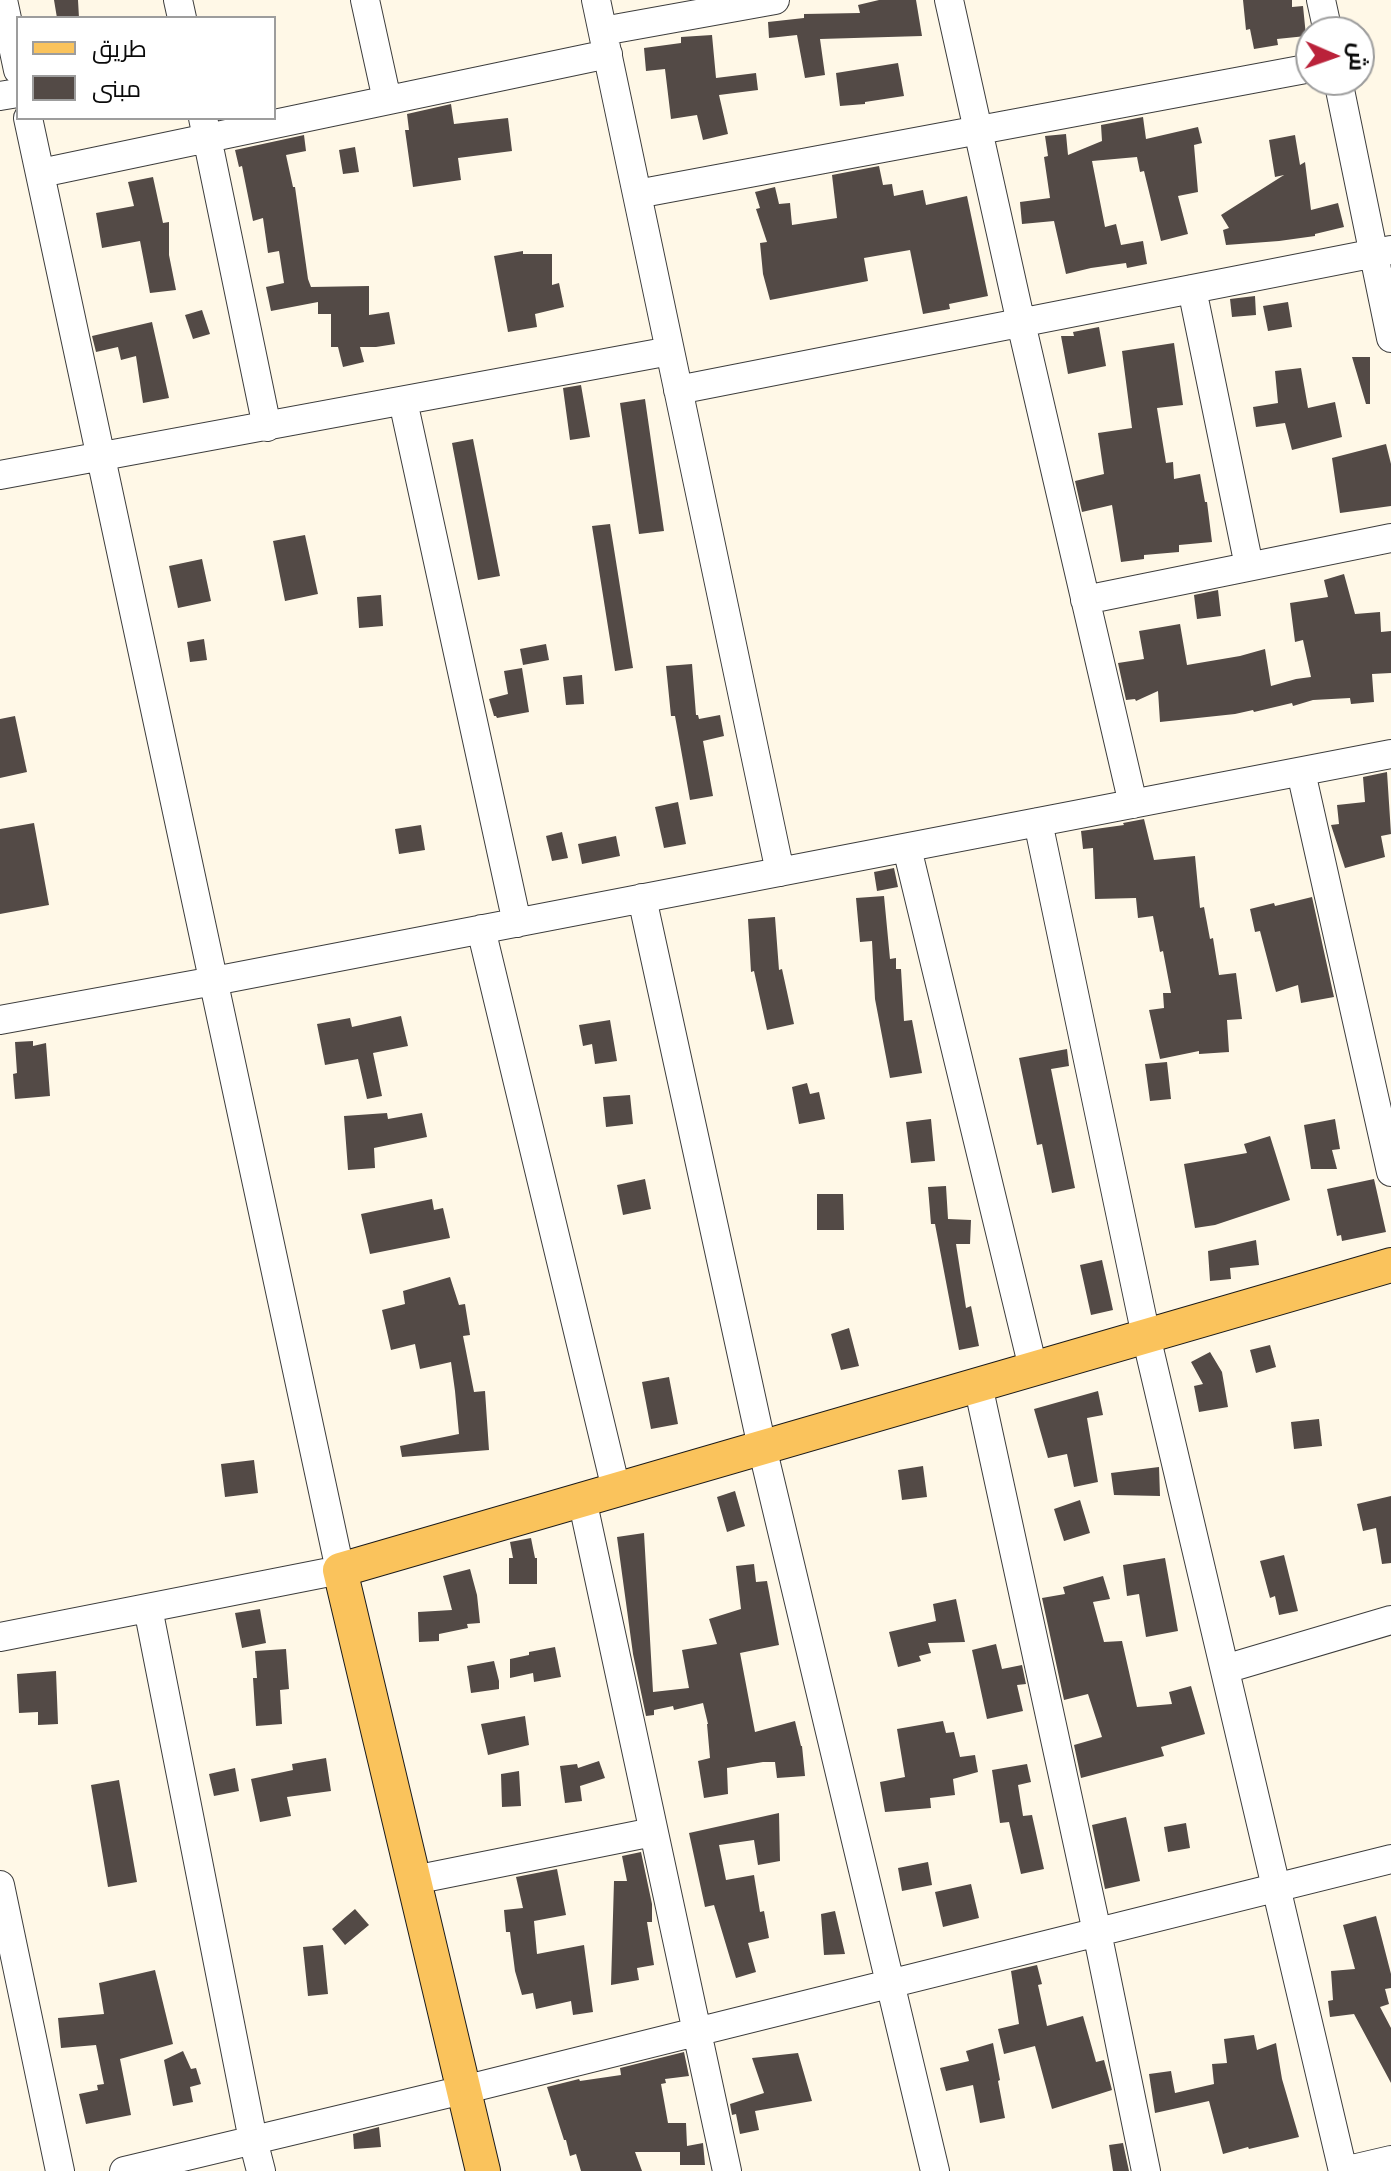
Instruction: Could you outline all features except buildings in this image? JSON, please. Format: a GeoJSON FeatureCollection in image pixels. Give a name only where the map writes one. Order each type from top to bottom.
{"type":"FeatureCollection","features":[{"type":"Feature","properties":{"kind":"main road"},"geometry":{"type":"LineString","coordinates":[[483,2171],[340,1570],[1391,1265]]}},
{"type":"Feature","properties":{"kind":"street"},"geometry":{"type":"LineString","coordinates":[[3,0],[16,61]]}},
{"type":"Feature","properties":{"kind":"street"},"geometry":{"type":"LineString","coordinates":[[365,0],[387,100]]}},
{"type":"Feature","properties":{"kind":"street"},"geometry":{"type":"LineString","coordinates":[[596,0],[780,872]]}},
{"type":"Feature","properties":{"kind":"street"},"geometry":{"type":"LineString","coordinates":[[276,117],[387,100],[775,0]]}},
{"type":"Feature","properties":{"kind":"street"},"geometry":{"type":"LineString","coordinates":[[949,0],[1133,804]]}},
{"type":"Feature","properties":{"kind":"street"},"geometry":{"type":"LineString","coordinates":[[637,194],[1295,71]]}},
{"type":"Feature","properties":{"kind":"street"},"geometry":{"type":"LineString","coordinates":[[1342,96],[1382,252],[1391,338]]}},
{"type":"Feature","properties":{"kind":"street"},"geometry":{"type":"LineString","coordinates":[[0,1637],[340,1570],[28,120]]}},
{"type":"Feature","properties":{"kind":"street"},"geometry":{"type":"LineString","coordinates":[[41,173],[205,128],[257,120]]}},
{"type":"Feature","properties":{"kind":"street"},"geometry":{"type":"LineString","coordinates":[[205,128],[267,427]]}},
{"type":"Feature","properties":{"kind":"street"},"geometry":{"type":"LineString","coordinates":[[678,390],[1382,252]]}},
{"type":"Feature","properties":{"kind":"street"},"geometry":{"type":"LineString","coordinates":[[1192,289],[1249,566]]}},
{"type":"Feature","properties":{"kind":"street"},"geometry":{"type":"LineString","coordinates":[[0,475],[670,351]]}},
{"type":"Feature","properties":{"kind":"street"},"geometry":{"type":"LineString","coordinates":[[403,401],[517,923]]}},
{"type":"Feature","properties":{"kind":"street"},"geometry":{"type":"LineString","coordinates":[[1085,600],[1391,538]]}},
{"type":"Feature","properties":{"kind":"street"},"geometry":{"type":"LineString","coordinates":[[0,1020],[1391,754]]}},
{"type":"Feature","properties":{"kind":"street"},"geometry":{"type":"LineString","coordinates":[[1301,772],[1391,1172]]}},
{"type":"Feature","properties":{"kind":"street"},"geometry":{"type":"LineString","coordinates":[[1038,822],[1146,1336],[1343,2171],[1391,2160]]}},
{"type":"Feature","properties":{"kind":"street"},"geometry":{"type":"LineString","coordinates":[[907,848],[1033,1368]]}},
{"type":"Feature","properties":{"kind":"street"},"geometry":{"type":"LineString","coordinates":[[642,898],[762,1447],[935,2171]]}},
{"type":"Feature","properties":{"kind":"street"},"geometry":{"type":"LineString","coordinates":[[481,929],[616,1489]]}},
{"type":"Feature","properties":{"kind":"street"},"geometry":{"type":"LineString","coordinates":[[978,1385],[1146,2171]]}},
{"type":"Feature","properties":{"kind":"street"},"geometry":{"type":"LineString","coordinates":[[582,1499],[727,2171]]}},
{"type":"Feature","properties":{"kind":"street"},"geometry":{"type":"LineString","coordinates":[[148,1608],[261,2171]]}},
{"type":"Feature","properties":{"kind":"street"},"geometry":{"type":"LineString","coordinates":[[1225,1669],[1391,1620]]}},
{"type":"Feature","properties":{"kind":"street"},"geometry":{"type":"LineString","coordinates":[[414,1880],[653,1832]]}},
{"type":"Feature","properties":{"kind":"street"},"geometry":{"type":"LineString","coordinates":[[124,2171],[463,2090],[1391,1859]]}},
{"type":"Feature","properties":{"kind":"street"},"geometry":{"type":"LineString","coordinates":[[0,1885],[60,2171]]}}]}
